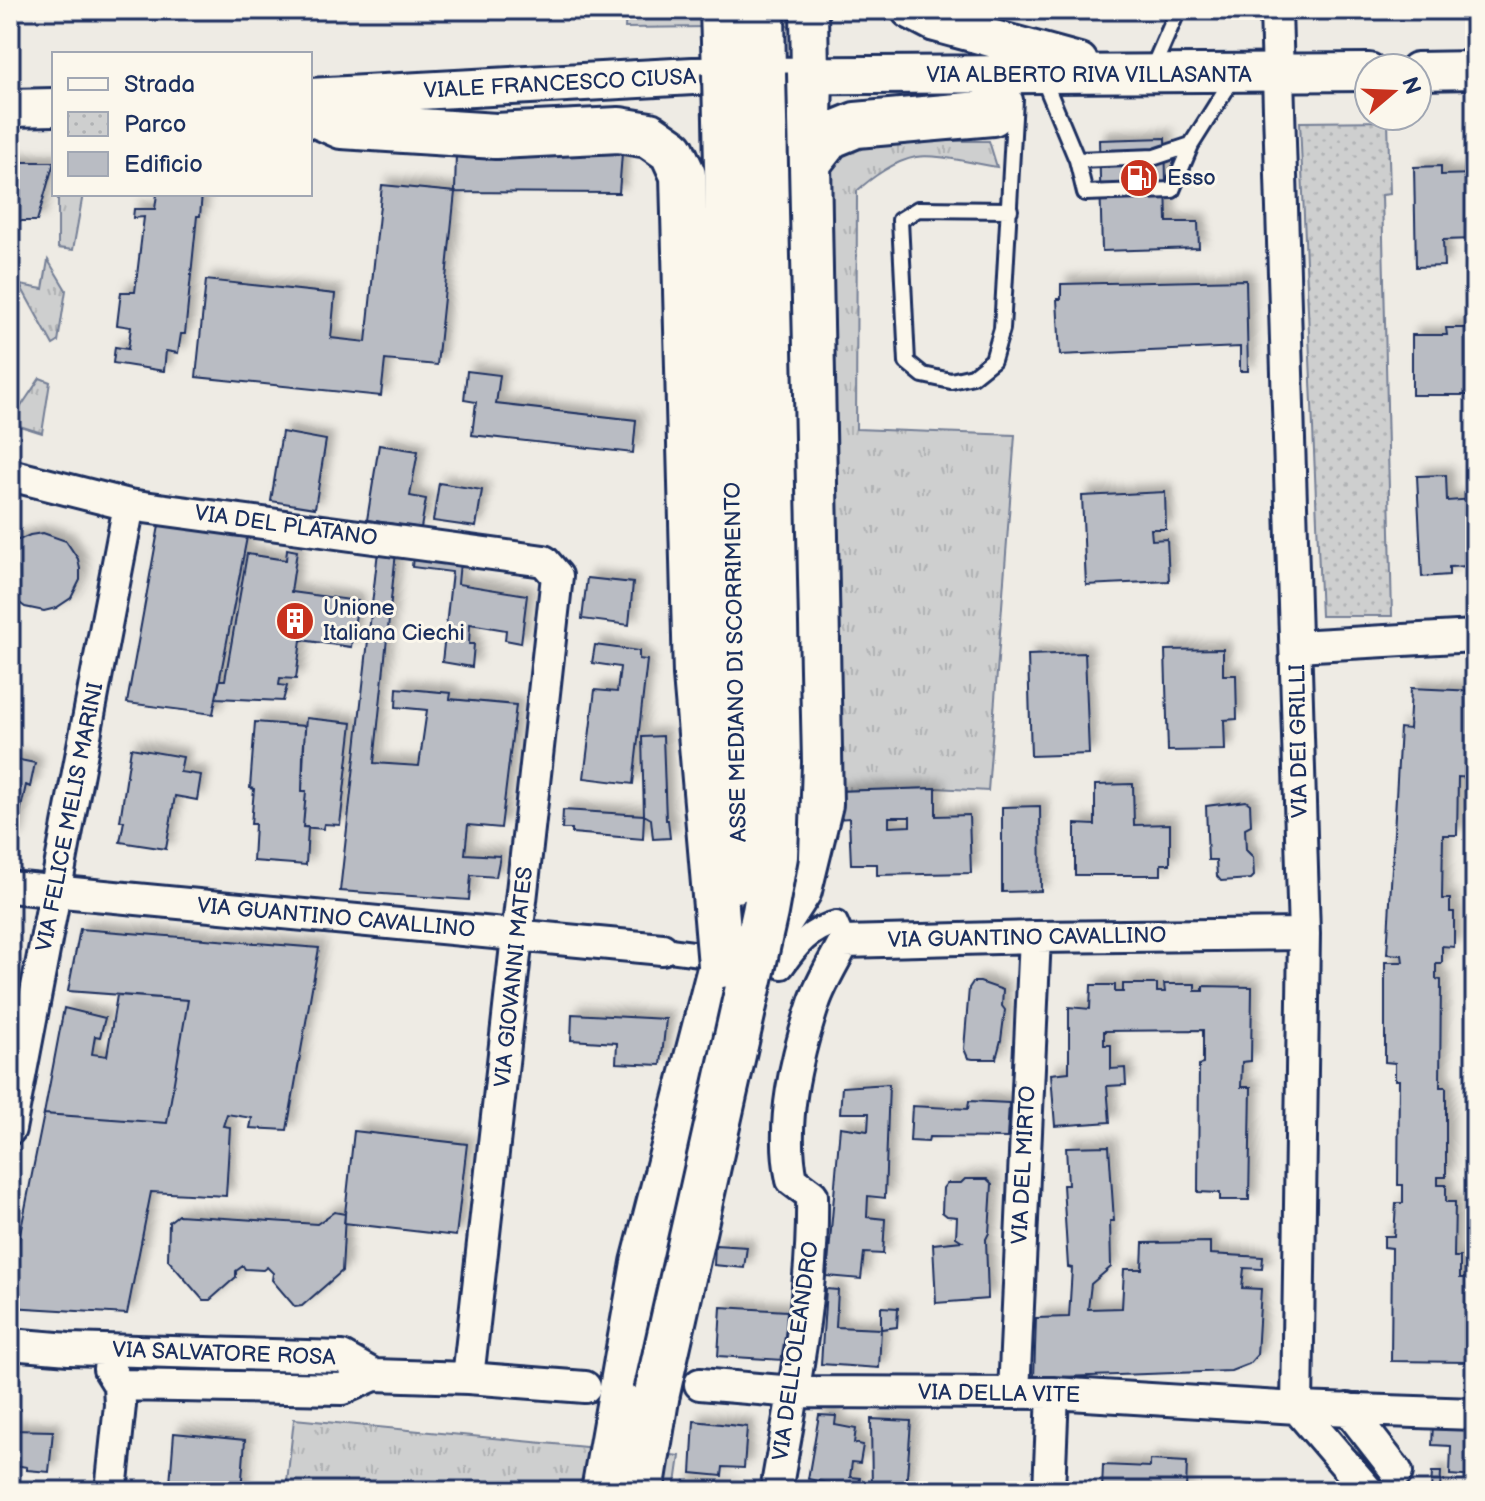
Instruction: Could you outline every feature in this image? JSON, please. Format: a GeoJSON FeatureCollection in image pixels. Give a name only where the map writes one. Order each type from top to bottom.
{"type":"FeatureCollection","features":[{"type":"Feature","properties":{"kind":"highway","name":"ASSE MEDIANO DI SCORRIMENTO"},"geometry":{"type":"LineString","coordinates":[[641,1491],[740,960],[735,889],[740,772],[723,10]]}},
{"type":"Feature","properties":{"kind":"highway","name":"ASSE MEDIANO DI SCORRIMENTO"},"geometry":{"type":"LineString","coordinates":[[604,1491],[644,1263],[775,856],[778,762],[762,10]]}},
{"type":"Feature","properties":{"kind":"highway"},"geometry":{"type":"LineString","coordinates":[[808,163],[829,136],[856,125],[992,113],[1020,74]]}},
{"type":"Feature","properties":{"kind":"highway"},"geometry":{"type":"LineString","coordinates":[[740,960],[799,890],[820,804],[808,163],[810,76]]}},
{"type":"Feature","properties":{"kind":"highway"},"geometry":{"type":"LineString","coordinates":[[312,113],[342,126],[496,136],[619,130],[649,135],[672,151],[683,175],[696,675],[740,960]]}},
{"type":"Feature","properties":{"kind":"street"},"geometry":{"type":"LineString","coordinates":[[809,10],[810,76]]}},
{"type":"Feature","properties":{"kind":"street"},"geometry":{"type":"LineString","coordinates":[[910,10],[935,23],[1066,57],[1106,74]]}},
{"type":"Feature","properties":{"kind":"street","name":"VIA DEI GRILLI"},"geometry":{"type":"LineString","coordinates":[[1276,10],[1304,934],[1297,1408]]}},
{"type":"Feature","properties":{"kind":"street"},"geometry":{"type":"LineString","coordinates":[[1433,71],[1475,70]]}},
{"type":"Feature","properties":{"kind":"street","name":"VIA ALBERTO RIVA VILLASANTA"},"geometry":{"type":"LineString","coordinates":[[810,76],[1353,72]]}},
{"type":"Feature","properties":{"kind":"street","name":"VIALE FRANCESCO CIUSA"},"geometry":{"type":"LineString","coordinates":[[312,97],[693,76],[810,76]]}},
{"type":"Feature","properties":{"kind":"street"},"geometry":{"type":"LineString","coordinates":[[10,108],[52,107]]}},
{"type":"Feature","properties":{"kind":"street","name":"VIA DEL PLATANO"},"geometry":{"type":"LineString","coordinates":[[10,475],[129,505],[544,561],[557,576]]}},
{"type":"Feature","properties":{"kind":"street","name":"VIA FELICE MELIS MARINI"},"geometry":{"type":"LineString","coordinates":[[10,1129],[129,505]]}},
{"type":"Feature","properties":{"kind":"street","name":"VIA GIOVANNI MATES"},"geometry":{"type":"LineString","coordinates":[[468,1378],[557,576]]}},
{"type":"Feature","properties":{"kind":"street"},"geometry":{"type":"LineString","coordinates":[[1296,646],[1475,636]]}},
{"type":"Feature","properties":{"kind":"street","name":"VIA GUANTINO CAVALLINO"},"geometry":{"type":"LineString","coordinates":[[10,887],[662,949]]}},
{"type":"Feature","properties":{"kind":"street","name":"VIA GUANTINO CAVALLINO"},"geometry":{"type":"LineString","coordinates":[[740,960],[801,941],[821,926],[836,923],[844,942],[1304,934]]}},
{"type":"Feature","properties":{"kind":"street","name":"VIA DEL MIRTO"},"geometry":{"type":"LineString","coordinates":[[1014,1393],[1035,937]]}},
{"type":"Feature","properties":{"kind":"street","name":"VIA DELL'OLEANDRO"},"geometry":{"type":"LineString","coordinates":[[776,1491],[794,1392],[813,1246],[812,1195],[792,1180],[787,1156],[792,1087],[814,1002],[844,942]]}},
{"type":"Feature","properties":{"kind":"street"},"geometry":{"type":"LineString","coordinates":[[662,949],[740,960]]}},
{"type":"Feature","properties":{"kind":"street","name":"VIA SALVATORE ROSA"},"geometry":{"type":"LineString","coordinates":[[10,1344],[69,1349],[342,1357],[374,1375]]}},
{"type":"Feature","properties":{"kind":"street","name":"VIA SALVATORE ROSA"},"geometry":{"type":"LineString","coordinates":[[69,1349],[107,1365],[119,1385],[120,1405],[111,1491]]}},
{"type":"Feature","properties":{"kind":"street","name":"VIA SALVATORE ROSA"},"geometry":{"type":"LineString","coordinates":[[119,1385],[342,1389],[374,1375],[585,1387]]}},
{"type":"Feature","properties":{"kind":"street","name":"VIA DELLA VITE"},"geometry":{"type":"LineString","coordinates":[[700,1384],[794,1392],[1053,1393],[1297,1408],[1475,1414]]}},
{"type":"Feature","properties":{"kind":"street"},"geometry":{"type":"LineString","coordinates":[[1049,1491],[1053,1393]]}},
{"type":"Feature","properties":{"kind":"street"},"geometry":{"type":"LineString","coordinates":[[1297,1408],[1368,1491]]}},
{"type":"Feature","properties":{"kind":"street"},"geometry":{"type":"LineString","coordinates":[[1348,1409],[1396,1482]]}},
{"type":"Feature","properties":{"kind":"street"},"geometry":{"type":"LineString","coordinates":[[1396,1482],[1401,1412]]}},
{"type":"Feature","properties":{"kind":"lane"},"geometry":{"type":"LineString","coordinates":[[1151,74],[1178,10]]}},
{"type":"Feature","properties":{"kind":"lane"},"geometry":{"type":"LineString","coordinates":[[1020,74],[1077,160],[1085,193],[1172,190],[1191,145],[1235,74]]}},
{"type":"Feature","properties":{"kind":"lane"},"geometry":{"type":"LineString","coordinates":[[1010,210],[918,209],[900,220],[907,362],[923,375],[951,381],[973,376],[993,360],[1002,329],[1020,74]]}},
{"type":"Feature","properties":{"kind":"lane"},"geometry":{"type":"LineString","coordinates":[[1077,160],[1155,157],[1191,145]]}},
{"type":"Feature","properties":{"kind":"green space"},"geometry":{"type":"Polygon","coordinates":[[[626,10],[797,10],[797,26],[625,28],[626,10]]]}},
{"type":"Feature","properties":{"kind":"green space"},"geometry":{"type":"Polygon","coordinates":[[[1353,121],[1353,132],[1388,132],[1390,194],[1382,195],[1392,616],[1321,616],[1300,122],[1353,121]]]}},
{"type":"Feature","properties":{"kind":"green space"},"geometry":{"type":"Polygon","coordinates":[[[858,141],[989,141],[997,167],[944,158],[916,157],[884,170],[857,191],[856,429],[1015,435],[988,791],[936,788],[836,791],[829,165],[858,141]]]}},
{"type":"Feature","properties":{"kind":"green space"},"geometry":{"type":"Polygon","coordinates":[[[58,196],[83,196],[73,250],[58,248],[58,196]]]}},
{"type":"Feature","properties":{"kind":"green space"},"geometry":{"type":"Polygon","coordinates":[[[48,260],[66,290],[58,342],[53,345],[20,285],[43,289],[48,260]]]}},
{"type":"Feature","properties":{"kind":"green space"},"geometry":{"type":"Polygon","coordinates":[[[40,378],[50,382],[42,433],[10,423],[40,378]]]}},
{"type":"Feature","properties":{"kind":"green space"},"geometry":{"type":"Polygon","coordinates":[[[294,1419],[680,1456],[675,1491],[286,1491],[294,1419]]]}},
{"type":"Feature","properties":{"kind":"building"},"geometry":{"type":"Polygon","coordinates":[[[1165,138],[1167,222],[1198,222],[1199,248],[1102,251],[1099,140],[1165,138]]]}},
{"type":"Feature","properties":{"kind":"building"},"geometry":{"type":"Polygon","coordinates":[[[456,153],[622,153],[619,193],[455,192],[456,153]]]}},
{"type":"Feature","properties":{"kind":"building"},"geometry":{"type":"Polygon","coordinates":[[[10,162],[52,162],[37,221],[10,221],[10,162]]]}},
{"type":"Feature","properties":{"kind":"building"},"geometry":{"type":"Polygon","coordinates":[[[1441,166],[1441,175],[1475,174],[1475,239],[1443,240],[1444,266],[1416,267],[1414,167],[1441,166]]]}},
{"type":"Feature","properties":{"kind":"building"},"geometry":{"type":"Polygon","coordinates":[[[382,185],[455,192],[437,365],[385,360],[381,396],[196,377],[206,280],[335,294],[331,338],[366,342],[382,185]]]}},
{"type":"Feature","properties":{"kind":"building"},"geometry":{"type":"Polygon","coordinates":[[[157,196],[202,196],[185,334],[181,334],[178,353],[166,351],[164,371],[113,363],[115,347],[128,349],[131,327],[117,325],[121,292],[135,292],[144,217],[133,218],[134,209],[155,209],[157,196]]]}},
{"type":"Feature","properties":{"kind":"building"},"geometry":{"type":"Polygon","coordinates":[[[1246,280],[1248,371],[1240,371],[1240,347],[1060,355],[1057,299],[1061,299],[1061,284],[1246,280]]]}},
{"type":"Feature","properties":{"kind":"building"},"geometry":{"type":"Polygon","coordinates":[[[1446,328],[1475,328],[1475,395],[1412,395],[1412,335],[1447,335],[1446,328]]]}},
{"type":"Feature","properties":{"kind":"building"},"geometry":{"type":"Polygon","coordinates":[[[467,371],[500,375],[496,404],[636,420],[633,453],[472,435],[476,402],[464,400],[467,371]]]}},
{"type":"Feature","properties":{"kind":"building"},"geometry":{"type":"Polygon","coordinates":[[[282,432],[326,440],[315,508],[271,501],[282,432]]]}},
{"type":"Feature","properties":{"kind":"building"},"geometry":{"type":"Polygon","coordinates":[[[379,445],[418,451],[410,496],[426,499],[421,528],[367,520],[379,445]]]}},
{"type":"Feature","properties":{"kind":"building"},"geometry":{"type":"Polygon","coordinates":[[[1446,475],[1447,501],[1475,499],[1475,559],[1470,559],[1470,566],[1449,567],[1449,575],[1422,577],[1417,476],[1446,475]]]}},
{"type":"Feature","properties":{"kind":"building"},"geometry":{"type":"Polygon","coordinates":[[[439,483],[482,490],[476,527],[433,521],[439,483]]]}},
{"type":"Feature","properties":{"kind":"building"},"geometry":{"type":"Polygon","coordinates":[[[1165,492],[1166,529],[1151,529],[1152,540],[1167,539],[1169,581],[1086,585],[1082,496],[1165,492]]]}},
{"type":"Feature","properties":{"kind":"building"},"geometry":{"type":"Polygon","coordinates":[[[160,520],[248,532],[213,714],[127,703],[160,520]]]}},
{"type":"Feature","properties":{"kind":"building"},"geometry":{"type":"Polygon","coordinates":[[[43,533],[66,541],[78,559],[80,569],[80,580],[71,598],[56,608],[44,611],[25,607],[10,596],[10,538],[19,540],[43,533]]]}},
{"type":"Feature","properties":{"kind":"building","name":"Unione Italiana Ciechi"},"geometry":{"type":"Polygon","coordinates":[[[287,549],[297,551],[291,592],[358,601],[351,647],[301,640],[296,679],[280,678],[279,685],[287,686],[283,701],[216,698],[220,680],[225,680],[247,554],[286,560],[287,549]]]}},
{"type":"Feature","properties":{"kind":"building"},"geometry":{"type":"Polygon","coordinates":[[[378,551],[396,552],[374,763],[419,766],[427,710],[396,707],[397,688],[451,693],[450,699],[516,705],[501,828],[468,825],[465,854],[500,856],[496,877],[471,875],[469,900],[340,891],[378,551]]]}},
{"type":"Feature","properties":{"kind":"building"},"geometry":{"type":"Polygon","coordinates":[[[413,555],[460,562],[458,584],[527,595],[521,643],[505,640],[506,630],[470,624],[469,644],[474,644],[472,667],[442,662],[452,572],[412,567],[413,555]]]}},
{"type":"Feature","properties":{"kind":"building"},"geometry":{"type":"Polygon","coordinates":[[[587,578],[633,583],[629,625],[582,619],[587,578]]]}},
{"type":"Feature","properties":{"kind":"building"},"geometry":{"type":"Polygon","coordinates":[[[595,645],[639,651],[639,659],[647,660],[633,784],[584,778],[595,690],[617,692],[620,667],[592,663],[595,645]]]}},
{"type":"Feature","properties":{"kind":"building"},"geometry":{"type":"Polygon","coordinates":[[[1223,649],[1223,675],[1236,675],[1237,719],[1224,720],[1225,750],[1168,751],[1165,650],[1223,649]]]}},
{"type":"Feature","properties":{"kind":"building"},"geometry":{"type":"Polygon","coordinates":[[[1085,653],[1089,754],[1031,756],[1028,655],[1085,653]]]}},
{"type":"Feature","properties":{"kind":"building"},"geometry":{"type":"Polygon","coordinates":[[[1411,688],[1475,691],[1474,778],[1458,777],[1457,835],[1443,835],[1442,899],[1450,899],[1450,912],[1454,912],[1454,947],[1442,946],[1442,963],[1436,963],[1436,979],[1441,980],[1440,1087],[1446,1087],[1446,1177],[1438,1177],[1438,1185],[1446,1185],[1446,1202],[1455,1202],[1454,1257],[1460,1257],[1460,1278],[1468,1278],[1467,1362],[1391,1361],[1392,1248],[1384,1247],[1384,1236],[1394,1236],[1396,1203],[1403,1203],[1403,1185],[1398,1185],[1399,1080],[1395,1080],[1395,1063],[1385,1062],[1385,962],[1403,962],[1402,955],[1387,954],[1400,728],[1409,729],[1411,688]]]}},
{"type":"Feature","properties":{"kind":"building"},"geometry":{"type":"Polygon","coordinates":[[[306,718],[352,723],[340,825],[324,824],[323,829],[303,827],[306,718]]]}},
{"type":"Feature","properties":{"kind":"building"},"geometry":{"type":"Polygon","coordinates":[[[255,722],[305,726],[302,791],[306,791],[303,827],[308,827],[306,865],[253,861],[255,824],[251,824],[254,789],[250,788],[255,722]]]}},
{"type":"Feature","properties":{"kind":"building"},"geometry":{"type":"Polygon","coordinates":[[[663,736],[666,820],[670,838],[653,839],[651,819],[644,815],[642,737],[663,736]]]}},
{"type":"Feature","properties":{"kind":"building"},"geometry":{"type":"Polygon","coordinates":[[[131,748],[183,757],[180,772],[201,775],[197,800],[175,796],[166,849],[120,842],[124,821],[120,821],[131,748]]]}},
{"type":"Feature","properties":{"kind":"building"},"geometry":{"type":"Polygon","coordinates":[[[10,758],[35,763],[30,787],[26,785],[14,841],[10,840],[10,758]]]}},
{"type":"Feature","properties":{"kind":"building"},"geometry":{"type":"Polygon","coordinates":[[[1133,784],[1134,825],[1170,824],[1170,864],[1161,864],[1161,875],[1075,875],[1075,824],[1095,825],[1095,785],[1133,784]]]}},
{"type":"Feature","properties":{"kind":"building"},"geometry":{"type":"Polygon","coordinates":[[[936,788],[936,816],[969,815],[971,873],[877,875],[877,864],[851,864],[849,818],[837,819],[836,791],[936,788]],[[889,817],[889,827],[910,826],[910,817],[889,817]]]}},
{"type":"Feature","properties":{"kind":"building"},"geometry":{"type":"Polygon","coordinates":[[[1246,801],[1250,804],[1251,825],[1245,828],[1246,850],[1253,857],[1254,876],[1251,879],[1221,881],[1217,876],[1216,860],[1208,860],[1206,806],[1246,801]]]}},
{"type":"Feature","properties":{"kind":"building"},"geometry":{"type":"Polygon","coordinates":[[[1040,806],[1041,891],[1002,892],[1002,807],[1040,806]]]}},
{"type":"Feature","properties":{"kind":"building"},"geometry":{"type":"Polygon","coordinates":[[[563,810],[644,815],[643,839],[572,833],[572,829],[562,829],[563,810]]]}},
{"type":"Feature","properties":{"kind":"building"},"geometry":{"type":"Polygon","coordinates":[[[80,929],[319,948],[287,1130],[250,1128],[252,1118],[227,1114],[223,1126],[230,1127],[226,1196],[151,1192],[127,1314],[10,1307],[10,1284],[44,1114],[167,1123],[188,1000],[68,991],[80,929]]]}},
{"type":"Feature","properties":{"kind":"building"},"geometry":{"type":"Polygon","coordinates":[[[973,982],[1003,990],[1002,1006],[1005,1010],[996,1059],[968,1058],[964,1049],[969,988],[973,982]]]}},
{"type":"Feature","properties":{"kind":"building"},"geometry":{"type":"Polygon","coordinates":[[[1123,984],[1157,984],[1157,992],[1165,992],[1164,984],[1195,984],[1195,991],[1203,991],[1203,986],[1252,987],[1251,1061],[1242,1062],[1241,1087],[1251,1087],[1249,1200],[1220,1200],[1220,1193],[1198,1192],[1199,1065],[1203,1064],[1203,1030],[1104,1031],[1104,1045],[1111,1045],[1111,1069],[1125,1068],[1126,1085],[1107,1086],[1110,1122],[1055,1126],[1051,1074],[1069,1072],[1069,1007],[1090,1009],[1091,985],[1115,985],[1115,992],[1123,992],[1123,984]]]}},
{"type":"Feature","properties":{"kind":"building"},"geometry":{"type":"Polygon","coordinates":[[[117,995],[188,1000],[167,1123],[44,1114],[64,1008],[105,1018],[100,1037],[95,1036],[92,1054],[107,1056],[117,995]]]}},
{"type":"Feature","properties":{"kind":"building"},"geometry":{"type":"Polygon","coordinates":[[[572,1014],[666,1019],[661,1065],[616,1063],[617,1043],[571,1040],[572,1014]]]}},
{"type":"Feature","properties":{"kind":"building"},"geometry":{"type":"Polygon","coordinates":[[[889,1084],[885,1198],[868,1196],[867,1217],[885,1219],[883,1254],[864,1253],[861,1279],[827,1276],[840,1127],[868,1131],[869,1113],[840,1113],[842,1087],[889,1084]]]}},
{"type":"Feature","properties":{"kind":"building"},"geometry":{"type":"Polygon","coordinates":[[[969,1101],[1009,1103],[1007,1138],[929,1137],[928,1142],[910,1141],[912,1106],[968,1109],[969,1101]]]}},
{"type":"Feature","properties":{"kind":"building"},"geometry":{"type":"Polygon","coordinates":[[[354,1131],[467,1144],[456,1236],[344,1223],[354,1131]]]}},
{"type":"Feature","properties":{"kind":"building"},"geometry":{"type":"Polygon","coordinates":[[[1109,1146],[1114,1221],[1110,1221],[1111,1267],[1091,1284],[1088,1309],[1122,1308],[1124,1269],[1142,1269],[1143,1243],[1210,1242],[1210,1254],[1263,1257],[1262,1269],[1244,1268],[1242,1288],[1261,1289],[1257,1355],[1249,1364],[1231,1371],[1034,1378],[1036,1318],[1069,1317],[1072,1268],[1068,1267],[1063,1185],[1068,1185],[1066,1147],[1109,1146]]]}},
{"type":"Feature","properties":{"kind":"building"},"geometry":{"type":"Polygon","coordinates":[[[965,1179],[987,1179],[992,1184],[986,1239],[988,1299],[936,1303],[933,1244],[962,1241],[956,1237],[957,1217],[942,1212],[943,1188],[947,1183],[961,1183],[965,1179]]]}},
{"type":"Feature","properties":{"kind":"building"},"geometry":{"type":"Polygon","coordinates":[[[334,1212],[345,1214],[342,1271],[302,1306],[295,1307],[272,1280],[273,1273],[267,1267],[263,1270],[245,1269],[243,1266],[236,1271],[236,1277],[210,1300],[203,1300],[168,1260],[169,1222],[178,1215],[317,1224],[334,1212]]]}},
{"type":"Feature","properties":{"kind":"building"},"geometry":{"type":"Polygon","coordinates":[[[715,1245],[747,1247],[744,1268],[714,1265],[715,1245]]]}},
{"type":"Feature","properties":{"kind":"building"},"geometry":{"type":"Polygon","coordinates":[[[826,1289],[838,1290],[836,1327],[881,1329],[879,1368],[821,1364],[826,1289]]]}},
{"type":"Feature","properties":{"kind":"building"},"geometry":{"type":"Polygon","coordinates":[[[721,1307],[787,1311],[784,1360],[718,1356],[721,1307]]]}},
{"type":"Feature","properties":{"kind":"building"},"geometry":{"type":"Polygon","coordinates":[[[881,1307],[898,1308],[897,1327],[881,1329],[881,1307]]]}},
{"type":"Feature","properties":{"kind":"building"},"geometry":{"type":"Polygon","coordinates":[[[819,1415],[836,1416],[835,1425],[856,1429],[854,1443],[863,1445],[860,1463],[852,1462],[850,1477],[860,1478],[858,1489],[808,1479],[819,1415]]]}},
{"type":"Feature","properties":{"kind":"building"},"geometry":{"type":"Polygon","coordinates":[[[871,1419],[911,1421],[906,1491],[872,1491],[871,1419]]]}},
{"type":"Feature","properties":{"kind":"building"},"geometry":{"type":"Polygon","coordinates":[[[694,1421],[747,1427],[744,1468],[723,1467],[722,1476],[691,1473],[694,1421]]]}},
{"type":"Feature","properties":{"kind":"building"},"geometry":{"type":"Polygon","coordinates":[[[1433,1424],[1475,1426],[1475,1477],[1450,1475],[1451,1446],[1432,1445],[1433,1424]]]}},
{"type":"Feature","properties":{"kind":"building"},"geometry":{"type":"Polygon","coordinates":[[[10,1425],[12,1430],[53,1431],[49,1472],[14,1465],[10,1469],[10,1425]]]}},
{"type":"Feature","properties":{"kind":"building"},"geometry":{"type":"Polygon","coordinates":[[[174,1433],[245,1440],[241,1491],[175,1491],[175,1485],[170,1484],[174,1433]]]}},
{"type":"Feature","properties":{"kind":"building"},"geometry":{"type":"Polygon","coordinates":[[[1150,1460],[1187,1462],[1186,1491],[1102,1491],[1103,1465],[1150,1467],[1150,1460]]]}},
{"type":"Feature","properties":{"kind":"building"},"geometry":{"type":"Polygon","coordinates":[[[1432,1472],[1441,1472],[1440,1491],[1431,1491],[1432,1472]]]}},
{"type":"Feature","properties":{"kind":"building"},"geometry":{"type":"Polygon","coordinates":[[[685,1481],[733,1489],[733,1491],[683,1491],[685,1481]]]}},
{"type":"Feature","properties":{"kind":"place","name":"Esso"},"geometry":{"type":"Point","coordinates":[1139,178]}},
{"type":"Feature","properties":{"kind":"place","name":"Unione Italiana Ciechi"},"geometry":{"type":"Point","coordinates":[295,621]}}]}
